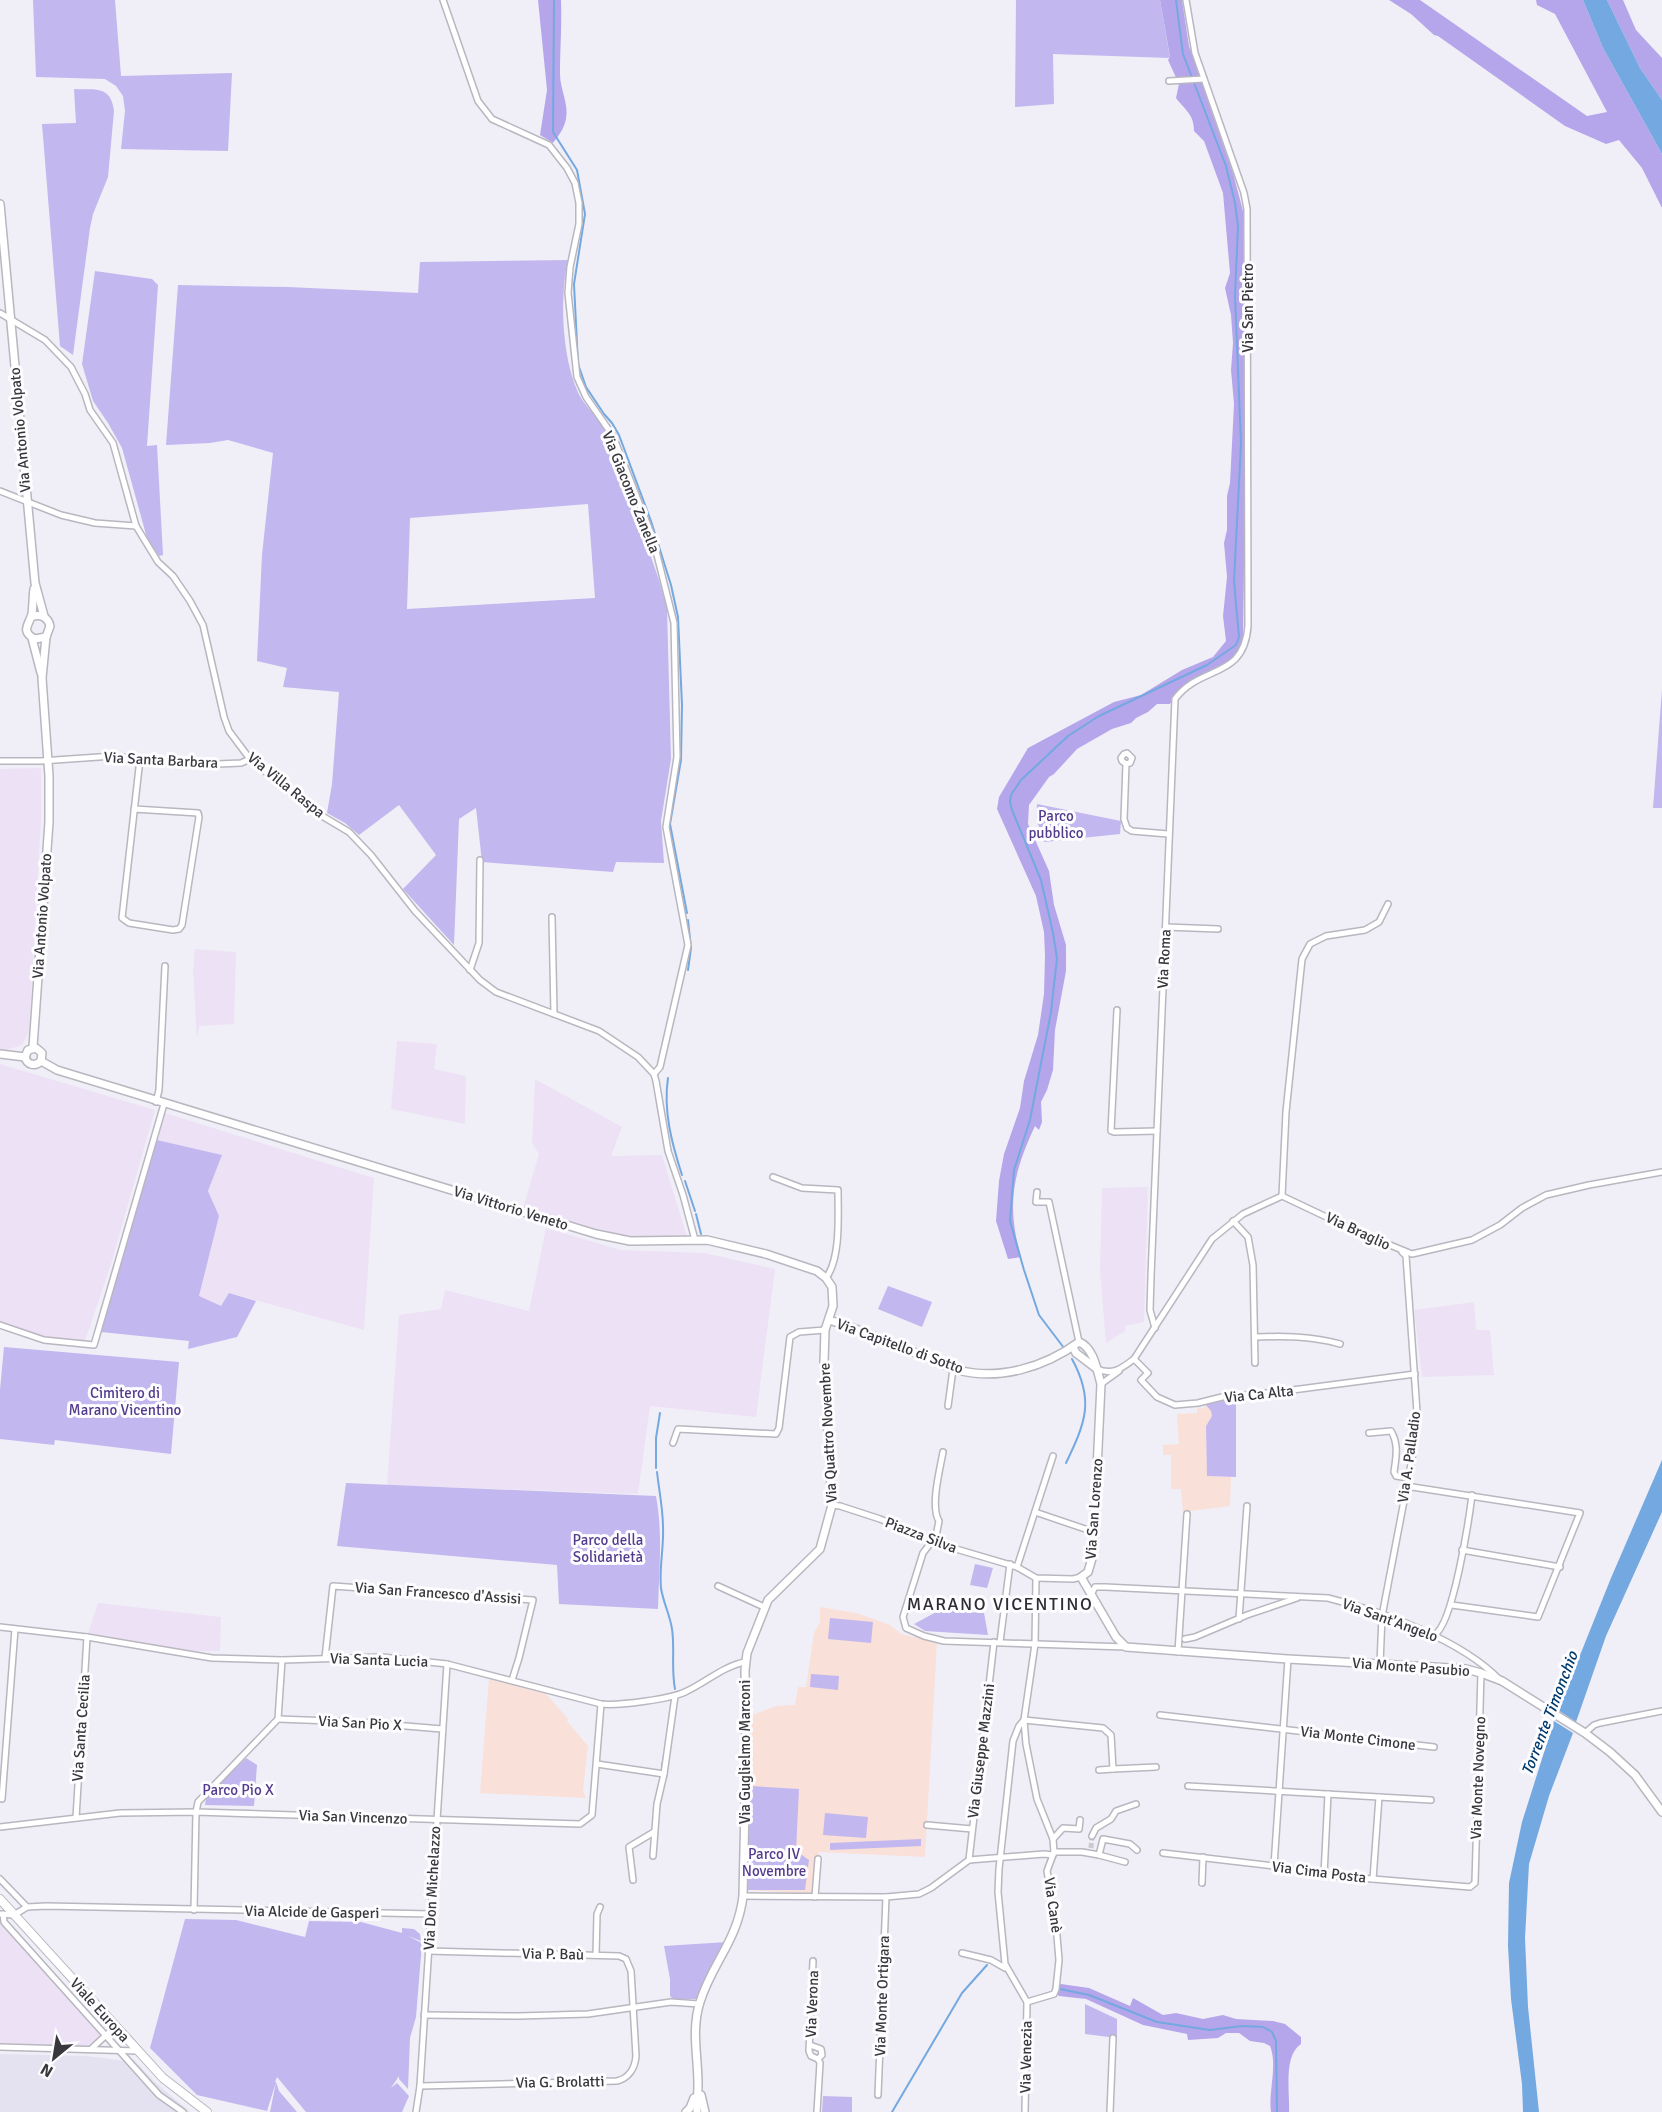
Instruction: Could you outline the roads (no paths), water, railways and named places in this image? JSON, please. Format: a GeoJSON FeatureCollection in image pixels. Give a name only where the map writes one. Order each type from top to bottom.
{"type":"FeatureCollection","features":[{"type":"Feature","properties":{"kind":"main road","name":"Viale Europa"},"geometry":{"type":"LineString","coordinates":[[0,1899],[163,2078],[207,2112]]}},
{"type":"Feature","properties":{"kind":"street","name":"Via Giacomo Zanella"},"geometry":{"type":"LineString","coordinates":[[444,0],[478,101],[492,119],[549,146],[567,168],[575,183],[579,203],[579,224],[570,267],[568,293],[571,338],[577,377],[617,446],[653,539],[674,623],[677,757],[666,827],[688,945],[660,1066],[654,1074]]}},
{"type":"Feature","properties":{"kind":"street","name":"Via San Pietro"},"geometry":{"type":"LineString","coordinates":[[1186,0],[1195,52],[1244,193],[1247,209],[1248,626]]}},
{"type":"Feature","properties":{"kind":"street"},"geometry":{"type":"LineString","coordinates":[[1169,81],[1204,79]]}},
{"type":"Feature","properties":{"kind":"street","name":"Via Antonio Volpato"},"geometry":{"type":"LineString","coordinates":[[0,204],[35,583],[44,616]]}},
{"type":"Feature","properties":{"kind":"street","name":"Via Villa Raspa"},"geometry":{"type":"LineString","coordinates":[[0,313],[45,340],[71,367],[85,394],[90,410],[113,443],[136,526],[158,562],[173,576],[185,593],[203,625],[226,724],[250,759],[312,810],[349,832],[371,855],[415,911],[470,970],[496,992],[598,1031],[638,1057],[654,1074]]}},
{"type":"Feature","properties":{"kind":"street"},"geometry":{"type":"LineString","coordinates":[[0,491],[61,515],[95,523],[136,526]]}},
{"type":"Feature","properties":{"kind":"street","name":"Via Antonio Volpato"},"geometry":{"type":"LineString","coordinates":[[31,617],[35,583]]}},
{"type":"Feature","properties":{"kind":"street"},"geometry":{"type":"LineString","coordinates":[[44,616],[50,626],[46,637],[39,640],[32,638],[26,630],[26,625],[31,617],[44,616]]}},
{"type":"Feature","properties":{"kind":"street","name":"Via Roma"},"geometry":{"type":"LineString","coordinates":[[1155,1328],[1150,1310],[1175,699],[1181,691],[1193,683],[1238,658],[1247,640],[1248,626]]}},
{"type":"Feature","properties":{"kind":"street","name":"Via Antonio Volpato"},"geometry":{"type":"LineString","coordinates":[[33,1047],[49,822],[42,678],[46,637]]}},
{"type":"Feature","properties":{"kind":"street","name":"Via Antonio Volpato"},"geometry":{"type":"LineString","coordinates":[[32,638],[42,678]]}},
{"type":"Feature","properties":{"kind":"street","name":"Via Santa Barbara"},"geometry":{"type":"LineString","coordinates":[[0,761],[112,756],[178,764],[218,764],[241,763],[250,759]]}},
{"type":"Feature","properties":{"kind":"street"},"geometry":{"type":"LineString","coordinates":[[134,809],[198,813],[186,903],[182,925],[179,929],[129,923],[122,918],[134,809],[140,759]]}},
{"type":"Feature","properties":{"kind":"street"},"geometry":{"type":"LineString","coordinates":[[1126,764],[1124,827],[1131,831],[1168,834]]}},
{"type":"Feature","properties":{"kind":"street"},"geometry":{"type":"LineString","coordinates":[[470,970],[479,943],[480,860]]}},
{"type":"Feature","properties":{"kind":"street"},"geometry":{"type":"LineString","coordinates":[[1101,1384],[1134,1359],[1212,1239],[1243,1214],[1282,1196],[1286,1112],[1302,959],[1310,944],[1326,936],[1365,930],[1379,922],[1388,904]]}},
{"type":"Feature","properties":{"kind":"street"},"geometry":{"type":"LineString","coordinates":[[552,917],[554,1014]]}},
{"type":"Feature","properties":{"kind":"street"},"geometry":{"type":"LineString","coordinates":[[1166,927],[1218,928]]}},
{"type":"Feature","properties":{"kind":"street"},"geometry":{"type":"LineString","coordinates":[[156,1102],[159,1090],[165,966]]}},
{"type":"Feature","properties":{"kind":"street"},"geometry":{"type":"LineString","coordinates":[[1117,1010],[1111,1131],[1157,1131]]}},
{"type":"Feature","properties":{"kind":"street"},"geometry":{"type":"LineString","coordinates":[[25,1057],[26,1052],[33,1047],[42,1053],[41,1061]]}},
{"type":"Feature","properties":{"kind":"street","name":"Via Vittorio Veneto"},"geometry":{"type":"LineString","coordinates":[[0,1054],[25,1057],[32,1065],[37,1065],[41,1061],[57,1070],[156,1102],[596,1234],[630,1241],[707,1240],[766,1254],[817,1271],[826,1278]]}},
{"type":"Feature","properties":{"kind":"street"},"geometry":{"type":"LineString","coordinates":[[654,1074],[668,1151],[695,1240]]}},
{"type":"Feature","properties":{"kind":"street"},"geometry":{"type":"LineString","coordinates":[[0,1325],[44,1340],[94,1345],[164,1104]]}},
{"type":"Feature","properties":{"kind":"street","name":"Via Braglio"},"geometry":{"type":"LineString","coordinates":[[1282,1196],[1412,1254],[1472,1240],[1546,1195],[1662,1172]]}},
{"type":"Feature","properties":{"kind":"street"},"geometry":{"type":"LineString","coordinates":[[773,1177],[802,1188],[838,1190],[837,1238],[832,1271],[826,1278],[832,1287],[833,1297],[830,1320]]}},
{"type":"Feature","properties":{"kind":"street","name":"Via San Lorenzo"},"geometry":{"type":"LineString","coordinates":[[1037,1192],[1036,1202],[1049,1202],[1076,1344],[1084,1344],[1097,1369],[1101,1384],[1093,1555],[1088,1572],[1082,1577],[1090,1596],[1116,1637],[1126,1647]]}},
{"type":"Feature","properties":{"kind":"street"},"geometry":{"type":"LineString","coordinates":[[1233,1221],[1248,1237],[1253,1265],[1255,1363]]}},
{"type":"Feature","properties":{"kind":"street","name":"Via A. Palladio"},"geometry":{"type":"LineString","coordinates":[[1380,1664],[1382,1616],[1412,1459],[1417,1412],[1406,1256],[1401,1251]]}},
{"type":"Feature","properties":{"kind":"street","name":"Via Capitello di Sotto"},"geometry":{"type":"LineString","coordinates":[[830,1320],[853,1327],[953,1369],[982,1374],[1009,1373],[1034,1366],[1076,1344]]}},
{"type":"Feature","properties":{"kind":"street","name":"Via Quattro Novembre"},"geometry":{"type":"LineString","coordinates":[[745,1662],[750,1640],[764,1607],[780,1587],[820,1549],[832,1505],[824,1362],[825,1330],[830,1320]]}},
{"type":"Feature","properties":{"kind":"street"},"geometry":{"type":"LineString","coordinates":[[673,1443],[674,1434],[678,1429],[776,1434],[779,1428],[790,1337],[799,1332],[825,1330]]}},
{"type":"Feature","properties":{"kind":"street"},"geometry":{"type":"LineString","coordinates":[[1255,1336],[1320,1338],[1340,1344]]}},
{"type":"Feature","properties":{"kind":"street"},"geometry":{"type":"LineString","coordinates":[[1076,1344],[1076,1353],[1097,1369],[1110,1373],[1121,1369]]}},
{"type":"Feature","properties":{"kind":"street","name":"Via Ca Alta"},"geometry":{"type":"LineString","coordinates":[[1134,1359],[1148,1373],[1142,1380],[1157,1397],[1175,1405],[1198,1403],[1222,1397],[1415,1374]]}},
{"type":"Feature","properties":{"kind":"street"},"geometry":{"type":"LineString","coordinates":[[948,1406],[953,1369]]}},
{"type":"Feature","properties":{"kind":"street"},"geometry":{"type":"LineString","coordinates":[[1369,1433],[1391,1431],[1396,1447],[1397,1461],[1394,1472],[1396,1476],[1408,1478]]}},
{"type":"Feature","properties":{"kind":"street"},"geometry":{"type":"LineString","coordinates":[[943,1452],[936,1503],[936,1516],[939,1521],[933,1541],[923,1553],[903,1617],[904,1626],[910,1631],[944,1641],[1110,1648],[1116,1644],[1116,1637]]}},
{"type":"Feature","properties":{"kind":"street"},"geometry":{"type":"LineString","coordinates":[[1017,1567],[1053,1456]]}},
{"type":"Feature","properties":{"kind":"street"},"geometry":{"type":"LineString","coordinates":[[1406,1486],[1580,1514],[1538,1617],[1452,1605]]}},
{"type":"Feature","properties":{"kind":"street"},"geometry":{"type":"LineString","coordinates":[[1434,1635],[1440,1631],[1452,1605],[1472,1495]]}},
{"type":"Feature","properties":{"kind":"street","name":"Piazza Silva"},"geometry":{"type":"LineString","coordinates":[[832,1505],[880,1519],[933,1541],[1010,1564],[1036,1578],[1073,1579],[1082,1577]]}},
{"type":"Feature","properties":{"kind":"street"},"geometry":{"type":"LineString","coordinates":[[1239,1619],[1247,1506]]}},
{"type":"Feature","properties":{"kind":"street"},"geometry":{"type":"LineString","coordinates":[[1035,1512],[1094,1532]]}},
{"type":"Feature","properties":{"kind":"street"},"geometry":{"type":"LineString","coordinates":[[1178,1652],[1187,1514]]}},
{"type":"Feature","properties":{"kind":"street"},"geometry":{"type":"LineString","coordinates":[[1462,1550],[1560,1567]]}},
{"type":"Feature","properties":{"kind":"street"},"geometry":{"type":"LineString","coordinates":[[997,1642],[1010,1564]]}},
{"type":"Feature","properties":{"kind":"street"},"geometry":{"type":"LineString","coordinates":[[1035,1644],[1036,1578]]}},
{"type":"Feature","properties":{"kind":"street","name":"Via San Francesco d'Assisi"},"geometry":{"type":"LineString","coordinates":[[325,1658],[333,1586],[533,1600],[512,1680]]}},
{"type":"Feature","properties":{"kind":"street"},"geometry":{"type":"LineString","coordinates":[[718,1586],[764,1607]]}},
{"type":"Feature","properties":{"kind":"street","name":"Via Sant'Angelo"},"geometry":{"type":"LineString","coordinates":[[1090,1596],[1095,1587],[1328,1598],[1434,1635],[1491,1670],[1502,1681]]}},
{"type":"Feature","properties":{"kind":"street","name":"Via Sant'Angelo"},"geometry":{"type":"LineString","coordinates":[[1185,1639],[1301,1597]]}},
{"type":"Feature","properties":{"kind":"street","name":"Via Santa Lucia"},"geometry":{"type":"LineString","coordinates":[[0,1627],[87,1637],[212,1658],[282,1660],[382,1657],[447,1664],[613,1706],[675,1696],[734,1665],[745,1662]]}},
{"type":"Feature","properties":{"kind":"street"},"geometry":{"type":"LineString","coordinates":[[2,1799],[15,1629]]}},
{"type":"Feature","properties":{"kind":"street","name":"Via Santa Cecilia"},"geometry":{"type":"LineString","coordinates":[[76,1818],[87,1637]]}},
{"type":"Feature","properties":{"kind":"street","name":"Via Giuseppe Mazzini"},"geometry":{"type":"LineString","coordinates":[[969,1860],[997,1642]]}},
{"type":"Feature","properties":{"kind":"street","name":"Via Canè"},"geometry":{"type":"LineString","coordinates":[[1026,2002],[1054,1994],[1059,1960],[1056,1924],[1047,1871],[1054,1853],[1053,1839],[1037,1799],[1026,1744],[1024,1720],[1035,1644]]}},
{"type":"Feature","properties":{"kind":"street","name":"Via Monte Pasubio"},"geometry":{"type":"LineString","coordinates":[[1110,1648],[1126,1647],[1380,1664],[1481,1673],[1502,1681],[1585,1733],[1610,1752],[1635,1775],[1662,1812]]}},
{"type":"Feature","properties":{"kind":"street"},"geometry":{"type":"LineString","coordinates":[[1274,1866],[1288,1659]]}},
{"type":"Feature","properties":{"kind":"street"},"geometry":{"type":"LineString","coordinates":[[194,1910],[198,1802],[278,1719],[282,1660]]}},
{"type":"Feature","properties":{"kind":"street","name":"Via Guglielmo Marconi"},"geometry":{"type":"LineString","coordinates":[[696,2112],[698,2084],[694,2028],[699,2004],[703,1992],[732,1939],[741,1912],[743,1896],[746,1761],[745,1662]]}},
{"type":"Feature","properties":{"kind":"street","name":"Via Don Michelazzo"},"geometry":{"type":"LineString","coordinates":[[416,2112],[420,2086],[447,1664]]}},
{"type":"Feature","properties":{"kind":"street","name":"Via Monte Novegno"},"geometry":{"type":"LineString","coordinates":[[1475,1883],[1481,1673]]}},
{"type":"Feature","properties":{"kind":"street"},"geometry":{"type":"LineString","coordinates":[[653,1856],[657,1804],[664,1774],[675,1696]]}},
{"type":"Feature","properties":{"kind":"street","name":"Via San Vincenzo"},"geometry":{"type":"LineString","coordinates":[[0,1827],[120,1813],[196,1812],[580,1824],[592,1815],[601,1704]]}},
{"type":"Feature","properties":{"kind":"street"},"geometry":{"type":"LineString","coordinates":[[1585,1733],[1600,1723],[1662,1711]]}},
{"type":"Feature","properties":{"kind":"street"},"geometry":{"type":"LineString","coordinates":[[0,1713],[8,1714]]}},
{"type":"Feature","properties":{"kind":"street","name":"Via Monte Cimone"},"geometry":{"type":"LineString","coordinates":[[1160,1715],[1434,1748]]}},
{"type":"Feature","properties":{"kind":"street","name":"Via San Pio X"},"geometry":{"type":"LineString","coordinates":[[278,1719],[358,1722],[442,1729]]}},
{"type":"Feature","properties":{"kind":"street"},"geometry":{"type":"LineString","coordinates":[[1024,1720],[1103,1728],[1111,1735],[1113,1769]]}},
{"type":"Feature","properties":{"kind":"street","name":"Via Canè"},"geometry":{"type":"LineString","coordinates":[[1007,1969],[998,1892],[1013,1741],[1018,1726],[1024,1720]]}},
{"type":"Feature","properties":{"kind":"street"},"geometry":{"type":"LineString","coordinates":[[597,1764],[664,1774]]}},
{"type":"Feature","properties":{"kind":"street"},"geometry":{"type":"LineString","coordinates":[[1099,1770],[1156,1767]]}},
{"type":"Feature","properties":{"kind":"street"},"geometry":{"type":"LineString","coordinates":[[1188,1786],[1431,1800]]}},
{"type":"Feature","properties":{"kind":"street"},"geometry":{"type":"LineString","coordinates":[[1324,1875],[1328,1794]]}},
{"type":"Feature","properties":{"kind":"street"},"geometry":{"type":"LineString","coordinates":[[1373,1879],[1379,1797]]}},
{"type":"Feature","properties":{"kind":"street"},"geometry":{"type":"LineString","coordinates":[[1092,1836],[1096,1828],[1111,1819],[1116,1811],[1136,1804]]}},
{"type":"Feature","properties":{"kind":"street"},"geometry":{"type":"LineString","coordinates":[[1053,1839],[1063,1828],[1079,1829],[1080,1820]]}},
{"type":"Feature","properties":{"kind":"street"},"geometry":{"type":"LineString","coordinates":[[927,1825],[972,1829]]}},
{"type":"Feature","properties":{"kind":"street"},"geometry":{"type":"LineString","coordinates":[[633,1880],[629,1847],[654,1832]]}},
{"type":"Feature","properties":{"kind":"street"},"geometry":{"type":"LineString","coordinates":[[1099,1855],[1103,1839],[1130,1844],[1137,1850]]}},
{"type":"Feature","properties":{"kind":"street"},"geometry":{"type":"LineString","coordinates":[[743,1896],[886,1897],[919,1894],[969,1860],[1001,1857],[1090,1851],[1125,1862]]}},
{"type":"Feature","properties":{"kind":"street","name":"Via Cima Posta"},"geometry":{"type":"LineString","coordinates":[[1163,1853],[1274,1866],[1324,1875],[1470,1887],[1475,1883]]}},
{"type":"Feature","properties":{"kind":"street"},"geometry":{"type":"LineString","coordinates":[[1202,1883],[1203,1857]]}},
{"type":"Feature","properties":{"kind":"street"},"geometry":{"type":"LineString","coordinates":[[815,1897],[818,1859]]}},
{"type":"Feature","properties":{"kind":"street"},"geometry":{"type":"LineString","coordinates":[[0,1879],[27,1907],[14,1916],[2,1914],[4,1922],[159,2095],[183,2112]]}},
{"type":"Feature","properties":{"kind":"street","name":"Via Monte Ortigara"},"geometry":{"type":"LineString","coordinates":[[878,2095],[886,1897]]}},
{"type":"Feature","properties":{"kind":"street","name":"Via Alcide de Gasperi"},"geometry":{"type":"LineString","coordinates":[[27,1907],[431,1914]]}},
{"type":"Feature","properties":{"kind":"street"},"geometry":{"type":"LineString","coordinates":[[596,1954],[597,1914],[600,1907]]}},
{"type":"Feature","properties":{"kind":"street"},"geometry":{"type":"LineString","coordinates":[[991,1960],[998,1958],[1003,1950]]}},
{"type":"Feature","properties":{"kind":"street","name":"Via P. Baù"},"geometry":{"type":"LineString","coordinates":[[428,1951],[612,1954],[626,1959],[631,1971],[634,2008]]}},
{"type":"Feature","properties":{"kind":"street"},"geometry":{"type":"LineString","coordinates":[[962,1953],[991,1960],[1007,1969],[1026,2002]]}},
{"type":"Feature","properties":{"kind":"street","name":"Via Verona"},"geometry":{"type":"LineString","coordinates":[[813,1962],[810,2045],[811,2056],[818,2059],[820,2064],[817,2112]]}},
{"type":"Feature","properties":{"kind":"street"},"geometry":{"type":"LineString","coordinates":[[424,2015],[588,2014],[671,2002],[699,2004]]}},
{"type":"Feature","properties":{"kind":"street","name":"Via Venezia"},"geometry":{"type":"LineString","coordinates":[[1025,2112],[1026,2002]]}},
{"type":"Feature","properties":{"kind":"street","name":"Via G. Brolatti"},"geometry":{"type":"LineString","coordinates":[[420,2086],[623,2080],[633,2069],[635,2063],[634,2008]]}},
{"type":"Feature","properties":{"kind":"street"},"geometry":{"type":"LineString","coordinates":[[91,2049],[115,2027]]}},
{"type":"Feature","properties":{"kind":"street"},"geometry":{"type":"LineString","coordinates":[[1110,2112],[1113,2038]]}},
{"type":"Feature","properties":{"kind":"street"},"geometry":{"type":"LineString","coordinates":[[810,2045],[820,2049],[822,2055],[818,2059]]}},
{"type":"Feature","properties":{"kind":"street"},"geometry":{"type":"LineString","coordinates":[[0,2046],[138,2051]]}},
{"type":"Feature","properties":{"kind":"street","name":"Via Guglielmo Marconi"},"geometry":{"type":"LineString","coordinates":[[686,2112],[692,2104],[698,2084]]}},
{"type":"Feature","properties":{"kind":"street","name":"Via Guglielmo Marconi"},"geometry":{"type":"LineString","coordinates":[[698,2084],[705,2112]]}},
{"type":"Feature","properties":{"kind":"water"},"geometry":{"type":"Polygon","coordinates":[[[1583,0],[1607,0],[1640,68],[1662,100],[1662,154],[1603,48],[1583,0]]]}},
{"type":"Feature","properties":{"kind":"water"},"geometry":{"type":"Polygon","coordinates":[[[1662,1460],[1662,1512],[1606,1636],[1576,1722],[1558,1710],[1662,1460]]]}},
{"type":"Feature","properties":{"kind":"water"},"geometry":{"type":"Polygon","coordinates":[[[1554,1721],[1573,1733],[1549,1796],[1529,1864],[1525,1938],[1528,2007],[1539,2112],[1523,2112],[1522,2084],[1511,1999],[1508,1946],[1509,1883],[1522,1822],[1554,1721]]]}},
{"type":"Feature","properties":{"kind":"waterway"},"geometry":{"type":"LineString","coordinates":[[554,0],[553,132],[577,170],[585,214],[574,284],[578,364],[586,387],[619,435],[651,521],[671,585],[678,617],[682,705],[681,760],[670,824],[687,913]]}},
{"type":"Feature","properties":{"kind":"waterway"},"geometry":{"type":"LineString","coordinates":[[1064,1348],[1039,1315],[1010,1221],[1014,1170],[1030,1120],[1051,1012],[1057,958],[1041,880],[1012,810],[1011,795],[1021,780],[1068,736],[1099,716],[1207,665],[1236,645],[1239,637],[1234,581],[1241,444],[1235,296],[1238,226],[1226,166],[1183,54],[1176,0]]}},
{"type":"Feature","properties":{"kind":"waterway"},"geometry":{"type":"LineString","coordinates":[[688,920],[691,948],[688,970]]}},
{"type":"Feature","properties":{"kind":"waterway"},"geometry":{"type":"LineString","coordinates":[[668,1078],[668,1115],[682,1175]]}},
{"type":"Feature","properties":{"kind":"waterway"},"geometry":{"type":"LineString","coordinates":[[685,1181],[695,1211]]}},
{"type":"Feature","properties":{"kind":"waterway"},"geometry":{"type":"LineString","coordinates":[[696,1214],[701,1234]]}},
{"type":"Feature","properties":{"kind":"waterway"},"geometry":{"type":"LineString","coordinates":[[1066,1463],[1078,1436],[1085,1412],[1083,1387],[1072,1359]]}},
{"type":"Feature","properties":{"kind":"waterway"},"geometry":{"type":"LineString","coordinates":[[656,1468],[656,1438],[660,1413]]}},
{"type":"Feature","properties":{"kind":"waterway"},"geometry":{"type":"LineString","coordinates":[[657,1472],[663,1520],[661,1588],[672,1629],[675,1689]]}},
{"type":"Feature","properties":{"kind":"waterway"},"geometry":{"type":"LineString","coordinates":[[662,1766],[665,1751]]}},
{"type":"Feature","properties":{"kind":"waterway"},"geometry":{"type":"LineString","coordinates":[[892,2112],[962,1993],[987,1965]]}},
{"type":"Feature","properties":{"kind":"waterway"},"geometry":{"type":"LineString","coordinates":[[1060,1989],[1089,1995],[1157,2022],[1210,2030],[1242,2026],[1263,2027],[1272,2032],[1276,2041],[1277,2112]]}},
{"type":"Feature","properties":{"kind":"tunnel"},"geometry":{"type":"LineString","coordinates":[[1091,1848],[1092,1836]]}},
{"type":"Feature","properties":{"kind":"district","name":"MARANO VICENTINO"},"geometry":{"type":"Point","coordinates":[1000,1604]}},
{"type":"Feature","properties":{"kind":"park label","name":"Parco pubblico"},"geometry":{"type":"Point","coordinates":[1056,824]}},
{"type":"Feature","properties":{"kind":"park label","name":"Cimitero di Marano Vicentino"},"geometry":{"type":"Point","coordinates":[125,1402]}},
{"type":"Feature","properties":{"kind":"park label","name":"Parco della Solidarietà"},"geometry":{"type":"Point","coordinates":[608,1548]}},
{"type":"Feature","properties":{"kind":"park label","name":"Parco Pio X"},"geometry":{"type":"Point","coordinates":[238,1790]}},
{"type":"Feature","properties":{"kind":"park label","name":"Parco IV Novembre"},"geometry":{"type":"Point","coordinates":[774,1862]}},
{"type":"Feature","properties":{"kind":"water label","name":"Torrente Timonchio"},"geometry":{"type":"Point","coordinates":[1549,1713]}}]}
